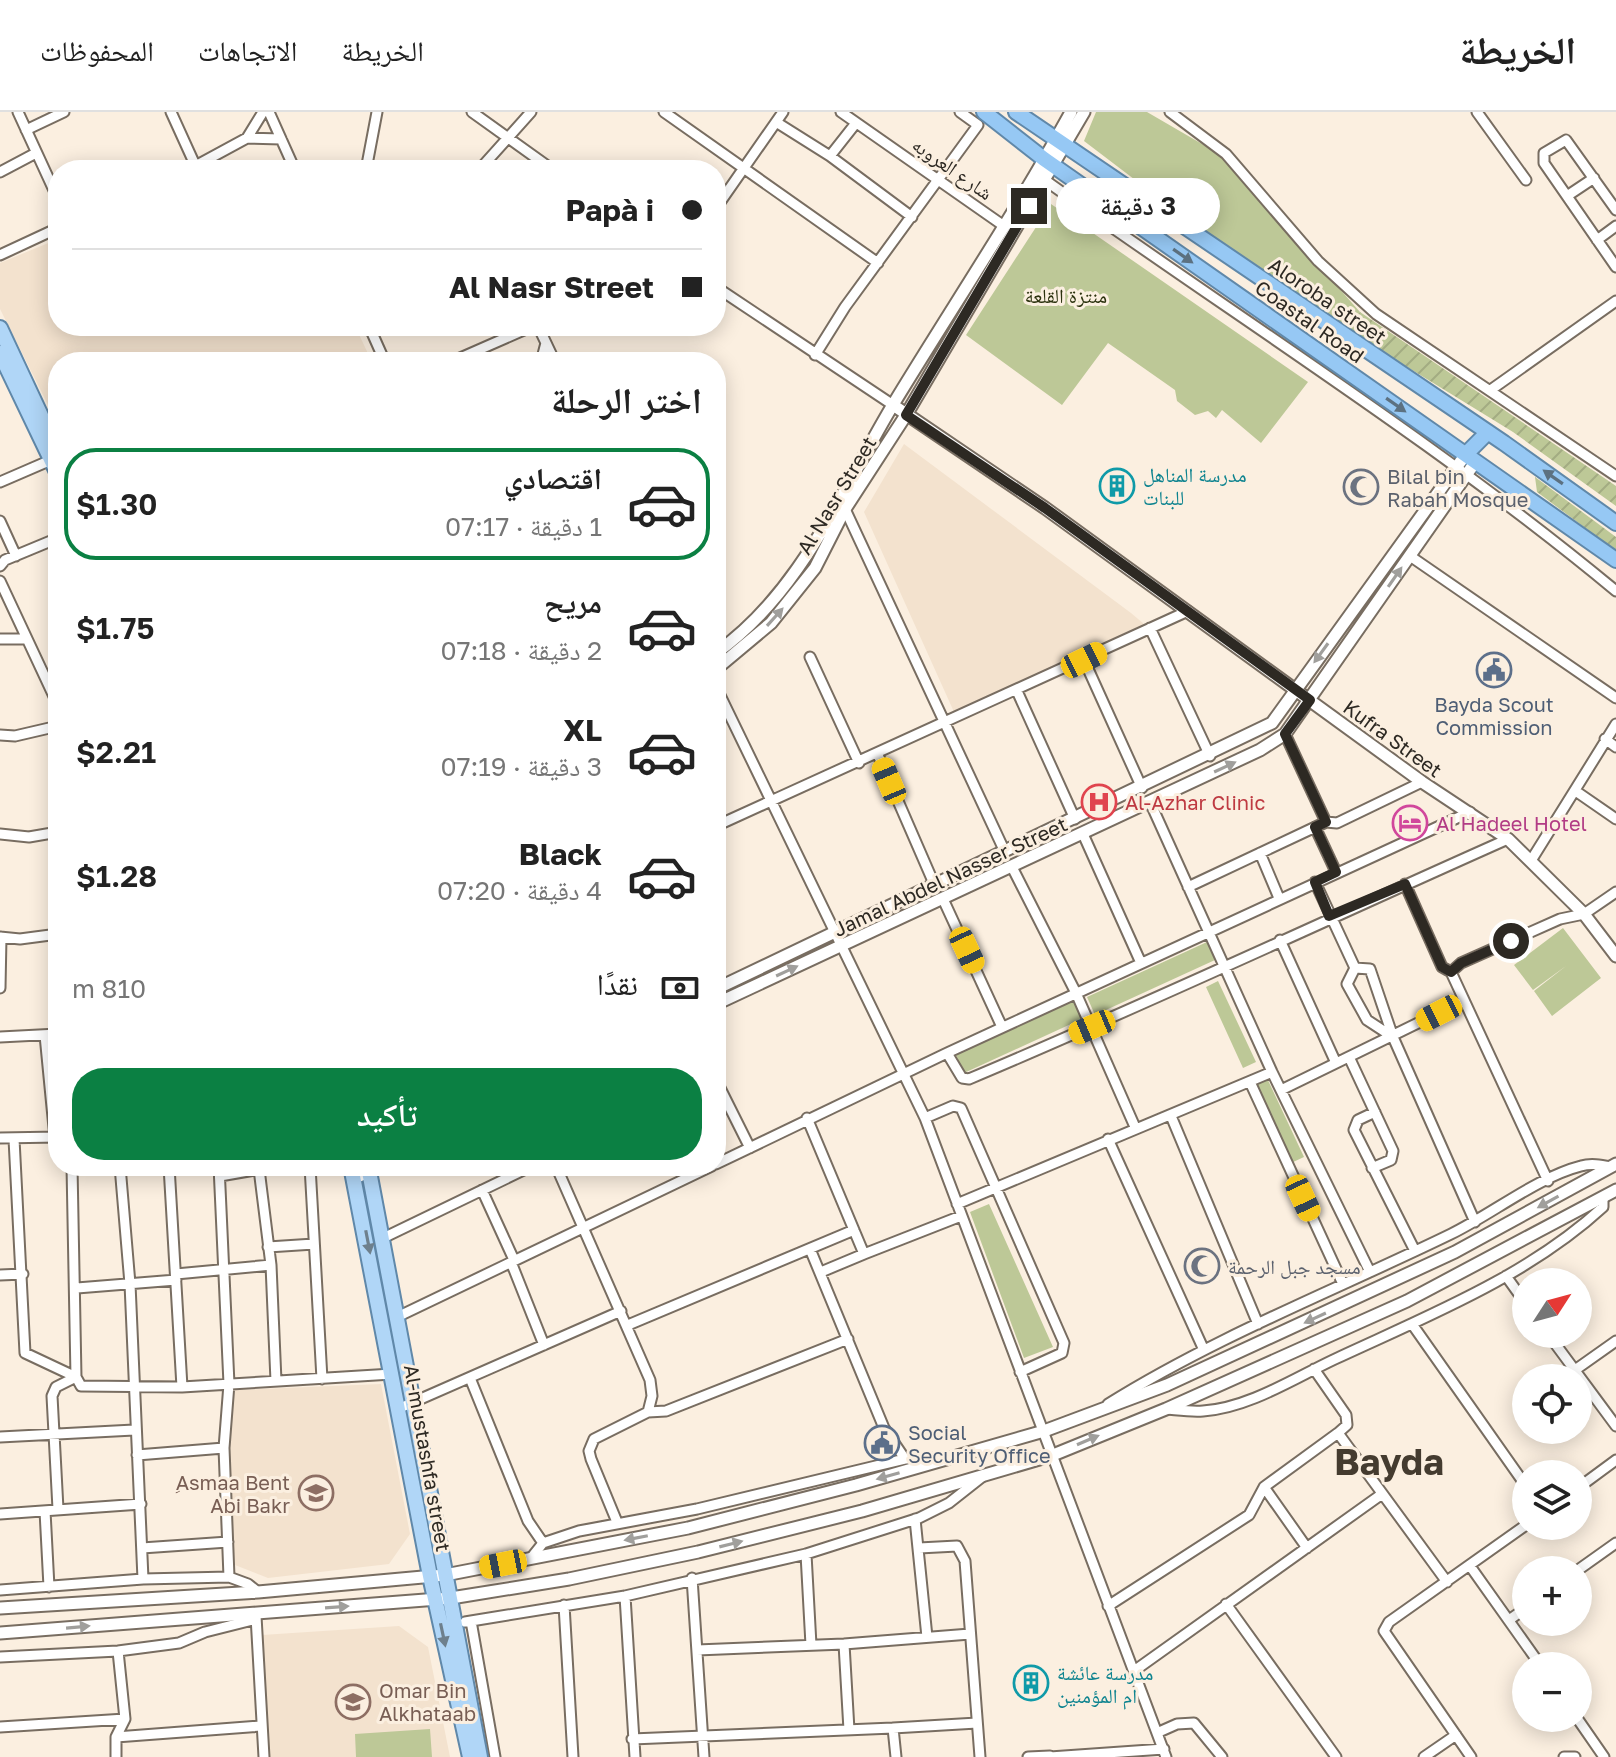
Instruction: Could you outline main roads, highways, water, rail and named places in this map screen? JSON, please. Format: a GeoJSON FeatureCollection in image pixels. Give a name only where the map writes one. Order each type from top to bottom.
{"type":"FeatureCollection","features":[{"type":"Feature","properties":{"kind":"highway","name":"Coastal Road"},"geometry":{"type":"LineString","coordinates":[[984,112],[1049,162],[1512,484],[1616,560]]}},
{"type":"Feature","properties":{"kind":"highway","name":"Aloroba street"},"geometry":{"type":"LineString","coordinates":[[1016,112],[1488,432],[1616,523]]}},
{"type":"Feature","properties":{"kind":"highway"},"geometry":{"type":"LineString","coordinates":[[1471,458],[1488,432]]}},
{"type":"Feature","properties":{"kind":"highway"},"geometry":{"type":"LineString","coordinates":[[1512,484],[1530,461]]}},
{"type":"Feature","properties":{"kind":"main road"},"geometry":{"type":"LineString","coordinates":[[0,328],[48,442]]}},
{"type":"Feature","properties":{"kind":"main road"},"geometry":{"type":"LineString","coordinates":[[0,353],[48,445]]}},
{"type":"Feature","properties":{"kind":"main road","name":"Al-mustashfa street"},"geometry":{"type":"LineString","coordinates":[[366,1176],[381,1239],[391,1320],[392,1374],[406,1406],[451,1598],[463,1622],[480,1757]]}},
{"type":"Feature","properties":{"kind":"main road","name":"Al-mustashfa street"},"geometry":{"type":"LineString","coordinates":[[366,1176],[406,1406],[430,1576],[470,1757]]}},
{"type":"Feature","properties":{"kind":"place","name":"مدرسة المناهل للبنات"},"geometry":{"type":"Point","coordinates":[1117,486]}},
{"type":"Feature","properties":{"kind":"place","name":"Bilal bin Rabah Mosque"},"geometry":{"type":"Point","coordinates":[1361,487]}},
{"type":"Feature","properties":{"kind":"place","name":"Bayda Scout Commission"},"geometry":{"type":"Point","coordinates":[1494,670]}},
{"type":"Feature","properties":{"kind":"place","name":"Al-Azhar Clinic"},"geometry":{"type":"Point","coordinates":[1099,802]}},
{"type":"Feature","properties":{"kind":"place","name":"Al Hadeel Hotel"},"geometry":{"type":"Point","coordinates":[1410,823]}},
{"type":"Feature","properties":{"kind":"place","name":"مسجد جبل الرحمة"},"geometry":{"type":"Point","coordinates":[1202,1266]}},
{"type":"Feature","properties":{"kind":"place","name":"Social Security Office"},"geometry":{"type":"Point","coordinates":[882,1443]}},
{"type":"Feature","properties":{"kind":"place","name":"ِAsmaa Bent Abi Bakr"},"geometry":{"type":"Point","coordinates":[316,1493]}},
{"type":"Feature","properties":{"kind":"place","name":"مدرسة عائشة ام المؤمنين"},"geometry":{"type":"Point","coordinates":[1031,1683]}},
{"type":"Feature","properties":{"kind":"place","name":"Omar Bin Alkhataab"},"geometry":{"type":"Point","coordinates":[353,1702]}},
{"type":"Feature","properties":{"kind":"district","name":"Bayda"},"geometry":{"type":"Point","coordinates":[1389,1461]}},
{"type":"Feature","properties":{"kind":"park label","name":"منتزة القلعة"},"geometry":{"type":"Point","coordinates":[1066,295]}}]}
